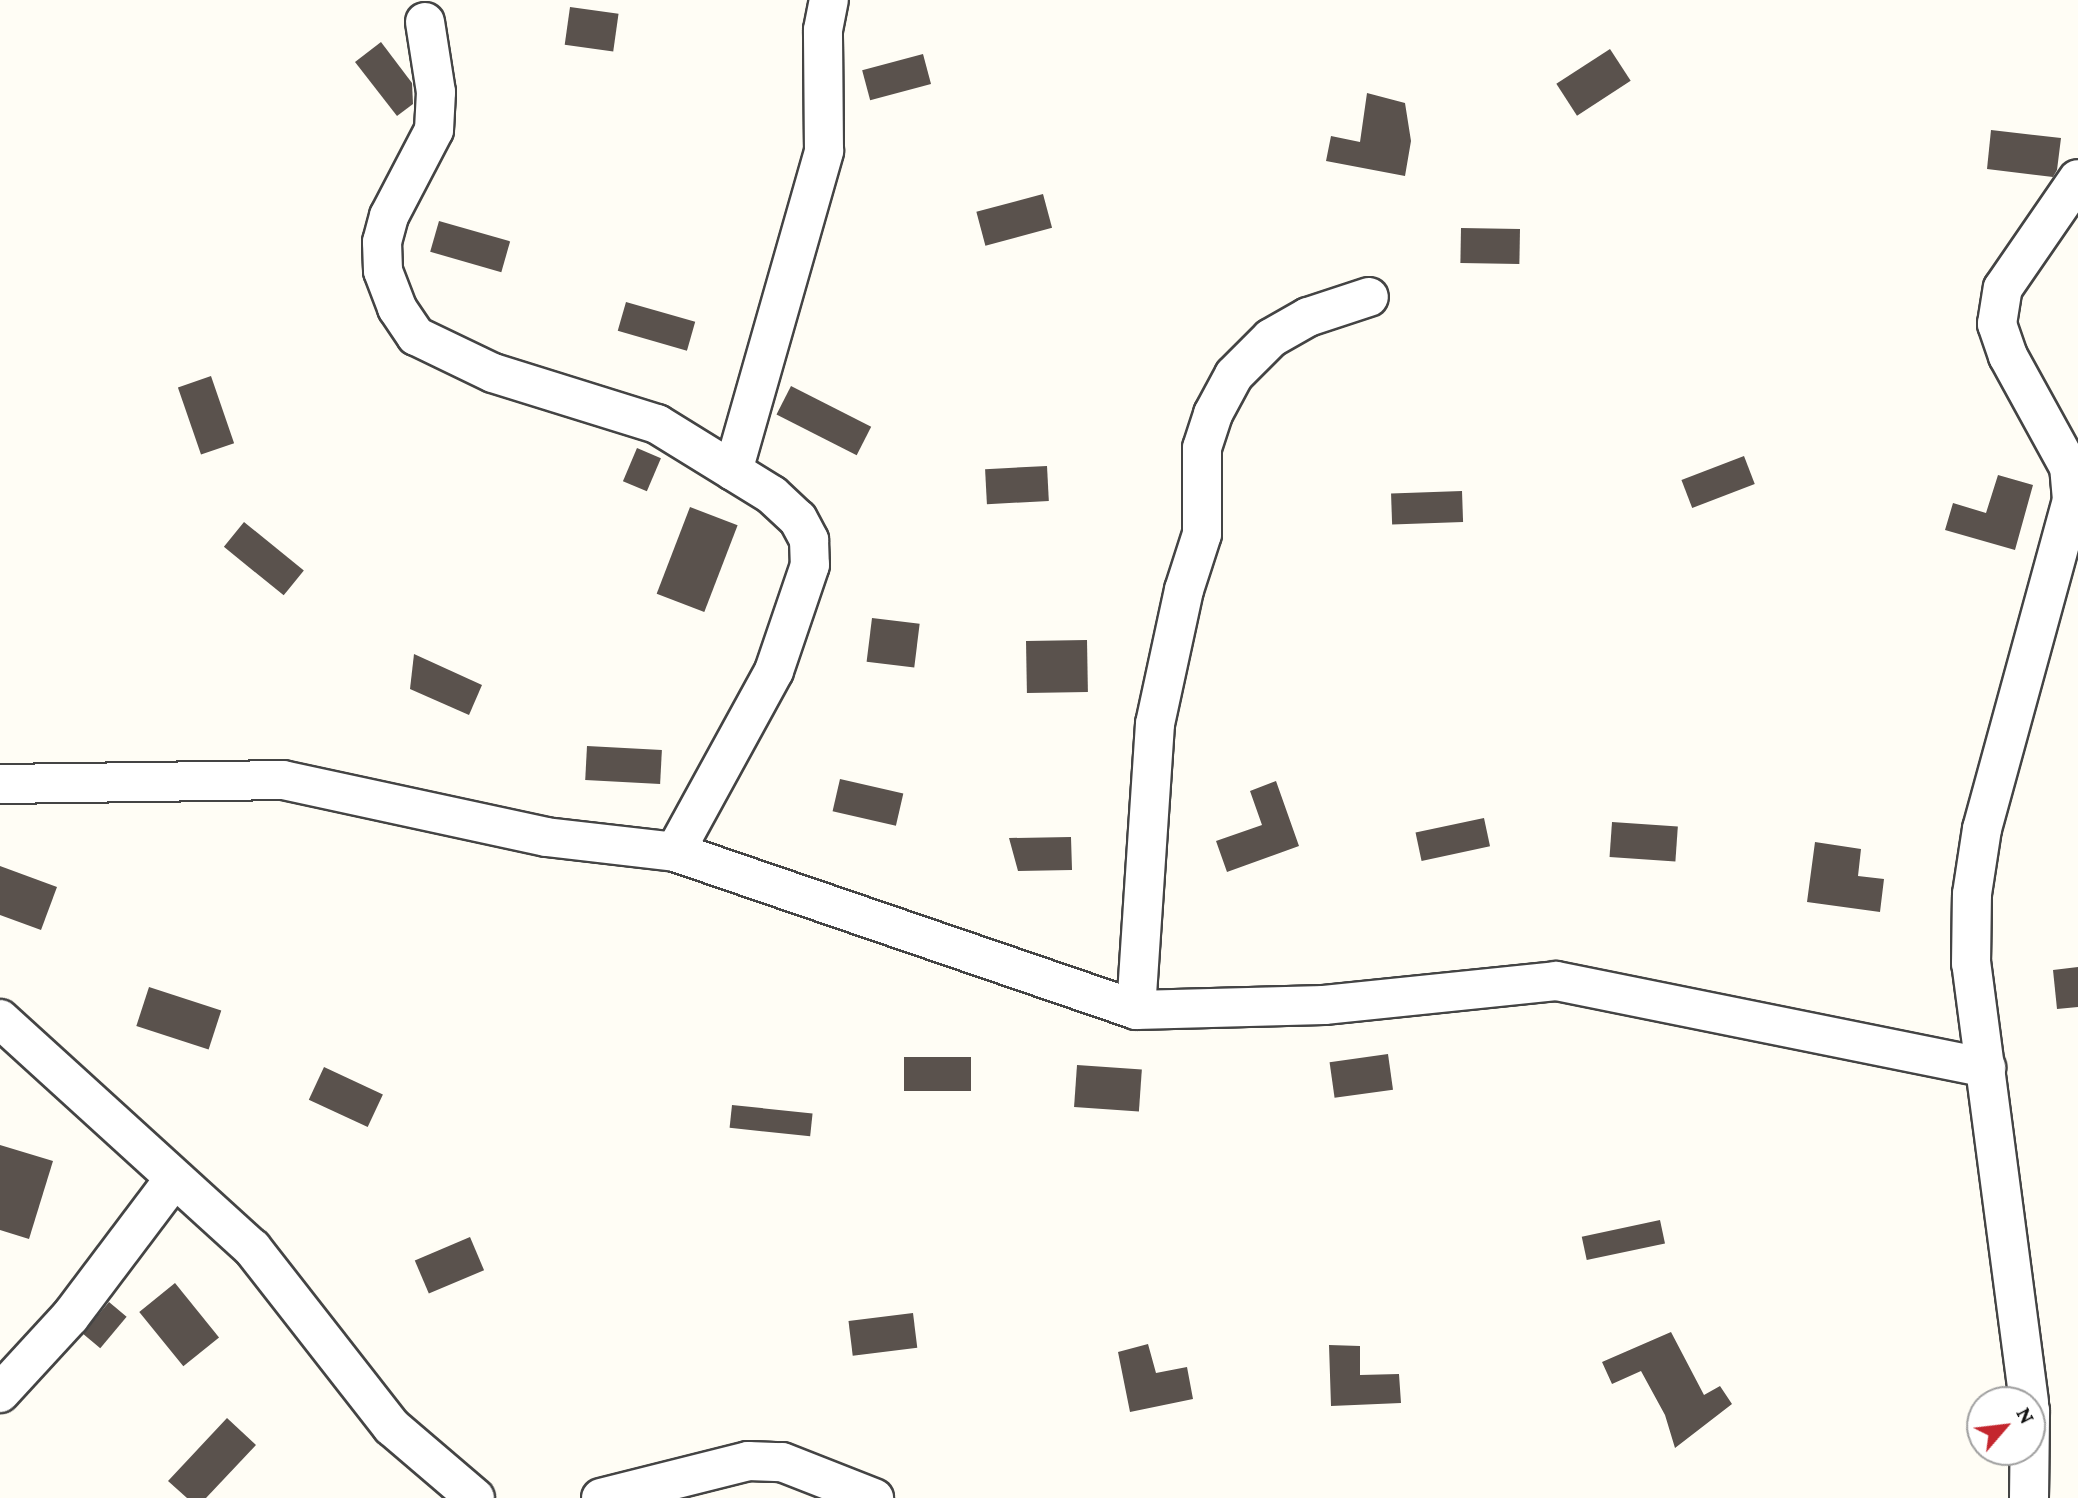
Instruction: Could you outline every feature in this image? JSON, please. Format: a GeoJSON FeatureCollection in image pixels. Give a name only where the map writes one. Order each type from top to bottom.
{"type":"FeatureCollection","features":[{"type":"Feature","properties":{"kind":"street"},"geometry":{"type":"LineString","coordinates":[[733,471],[824,151],[823,30],[829,0]]}},
{"type":"Feature","properties":{"kind":"street"},"geometry":{"type":"LineString","coordinates":[[425,22],[436,92],[434,130],[389,216],[382,242],[383,271],[397,308],[416,336],[447,355],[657,424],[772,495],[798,519],[809,540],[810,565],[774,671],[675,852]]}},
{"type":"Feature","properties":{"kind":"street"},"geometry":{"type":"LineString","coordinates":[[2027,1386],[1971,964],[1972,894],[1982,829],[2072,500],[2069,467],[2008,356],[1997,324],[2003,288],[2078,179]]}},
{"type":"Feature","properties":{"kind":"street"},"geometry":{"type":"LineString","coordinates":[[1136,1010],[1155,724],[1184,590],[1202,534],[1202,448],[1213,414],[1234,375],[1271,338],[1308,317],[1369,297]]}},
{"type":"Feature","properties":{"kind":"street"},"geometry":{"type":"LineString","coordinates":[[0,784],[283,780],[546,837],[675,852],[1136,1010],[1324,1005],[1556,981],[1986,1068]]}},
{"type":"Feature","properties":{"kind":"street"},"geometry":{"type":"LineString","coordinates":[[0,1019],[252,1248],[392,1427],[475,1498]]}},
{"type":"Feature","properties":{"kind":"street"},"geometry":{"type":"LineString","coordinates":[[0,1393],[42,1352],[174,1179]]}},
{"type":"Feature","properties":{"kind":"street"},"geometry":{"type":"LineString","coordinates":[[614,1496],[748,1461],[782,1462],[874,1498]]}},
{"type":"Feature","properties":{"kind":"street"},"geometry":{"type":"LineString","coordinates":[[2029,1466],[2029,1498]]}},
{"type":"Feature","properties":{"kind":"building"},"geometry":{"type":"Polygon","coordinates":[[[570,7],[619,14],[613,51],[565,45],[570,7]]]}},
{"type":"Feature","properties":{"kind":"building"},"geometry":{"type":"Polygon","coordinates":[[[381,42],[412,83],[413,104],[397,116],[355,62],[381,42]]]}},
{"type":"Feature","properties":{"kind":"building"},"geometry":{"type":"Polygon","coordinates":[[[1610,49],[1631,81],[1577,116],[1556,84],[1610,49]]]}},
{"type":"Feature","properties":{"kind":"building"},"geometry":{"type":"Polygon","coordinates":[[[923,54],[931,84],[870,100],[862,70],[923,54]]]}},
{"type":"Feature","properties":{"kind":"building"},"geometry":{"type":"Polygon","coordinates":[[[1367,93],[1405,103],[1411,141],[1405,176],[1326,161],[1331,136],[1360,142],[1367,93]]]}},
{"type":"Feature","properties":{"kind":"building"},"geometry":{"type":"Polygon","coordinates":[[[1991,130],[2061,138],[2057,170],[2053,177],[1987,169],[1991,130]]]}},
{"type":"Feature","properties":{"kind":"building"},"geometry":{"type":"Polygon","coordinates":[[[1043,194],[1052,228],[985,246],[976,212],[1043,194]]]}},
{"type":"Feature","properties":{"kind":"building"},"geometry":{"type":"Polygon","coordinates":[[[439,221],[510,241],[501,272],[430,252],[439,221]]]}},
{"type":"Feature","properties":{"kind":"building"},"geometry":{"type":"Polygon","coordinates":[[[1461,228],[1520,229],[1519,264],[1460,263],[1461,228]]]}},
{"type":"Feature","properties":{"kind":"building"},"geometry":{"type":"Polygon","coordinates":[[[626,302],[695,322],[687,351],[618,331],[626,302]]]}},
{"type":"Feature","properties":{"kind":"building"},"geometry":{"type":"Polygon","coordinates":[[[211,376],[234,443],[201,455],[178,387],[211,376]]]}},
{"type":"Feature","properties":{"kind":"building"},"geometry":{"type":"Polygon","coordinates":[[[791,386],[871,427],[857,455],[776,415],[791,386]]]}},
{"type":"Feature","properties":{"kind":"building"},"geometry":{"type":"Polygon","coordinates":[[[637,448],[661,458],[647,491],[623,481],[637,448]]]}},
{"type":"Feature","properties":{"kind":"building"},"geometry":{"type":"Polygon","coordinates":[[[1744,456],[1755,484],[1692,508],[1681,480],[1744,456]]]}},
{"type":"Feature","properties":{"kind":"building"},"geometry":{"type":"Polygon","coordinates":[[[1047,466],[1049,501],[987,504],[985,469],[1047,466]]]}},
{"type":"Feature","properties":{"kind":"building"},"geometry":{"type":"Polygon","coordinates":[[[1998,475],[2033,485],[2015,550],[1945,530],[1953,503],[1986,513],[1998,475]]]}},
{"type":"Feature","properties":{"kind":"building"},"geometry":{"type":"Polygon","coordinates":[[[1462,491],[1463,522],[1392,524],[1391,493],[1462,491]]]}},
{"type":"Feature","properties":{"kind":"building"},"geometry":{"type":"Polygon","coordinates":[[[690,507],[738,525],[704,612],[657,594],[690,507]]]}},
{"type":"Feature","properties":{"kind":"building"},"geometry":{"type":"Polygon","coordinates":[[[244,522],[304,570],[284,595],[224,547],[244,522]]]}},
{"type":"Feature","properties":{"kind":"building"},"geometry":{"type":"Polygon","coordinates":[[[872,618],[920,624],[914,668],[867,662],[872,618]]]}},
{"type":"Feature","properties":{"kind":"building"},"geometry":{"type":"Polygon","coordinates":[[[1087,640],[1088,692],[1027,693],[1026,641],[1087,640]]]}},
{"type":"Feature","properties":{"kind":"building"},"geometry":{"type":"Polygon","coordinates":[[[414,654],[482,685],[469,715],[410,689],[414,654]]]}},
{"type":"Feature","properties":{"kind":"building"},"geometry":{"type":"Polygon","coordinates":[[[587,746],[662,750],[660,784],[585,780],[587,746]]]}},
{"type":"Feature","properties":{"kind":"building"},"geometry":{"type":"Polygon","coordinates":[[[840,779],[903,794],[896,826],[833,811],[840,779]]]}},
{"type":"Feature","properties":{"kind":"building"},"geometry":{"type":"Polygon","coordinates":[[[1276,781],[1299,846],[1227,872],[1216,841],[1262,825],[1250,791],[1276,781]]]}},
{"type":"Feature","properties":{"kind":"building"},"geometry":{"type":"Polygon","coordinates":[[[1484,818],[1490,846],[1422,861],[1416,833],[1484,818]]]}},
{"type":"Feature","properties":{"kind":"building"},"geometry":{"type":"Polygon","coordinates":[[[1612,822],[1678,827],[1675,862],[1610,857],[1612,822]]]}},
{"type":"Feature","properties":{"kind":"building"},"geometry":{"type":"Polygon","coordinates":[[[1071,837],[1072,870],[1018,871],[1009,838],[1071,837]]]}},
{"type":"Feature","properties":{"kind":"building"},"geometry":{"type":"Polygon","coordinates":[[[1815,842],[1861,849],[1858,876],[1884,879],[1880,912],[1807,902],[1815,842]]]}},
{"type":"Feature","properties":{"kind":"building"},"geometry":{"type":"Polygon","coordinates":[[[0,866],[57,887],[41,930],[0,915],[0,866]]]}},
{"type":"Feature","properties":{"kind":"building"},"geometry":{"type":"Polygon","coordinates":[[[2078,967],[2078,1007],[2057,1009],[2053,970],[2078,967]]]}},
{"type":"Feature","properties":{"kind":"building"},"geometry":{"type":"Polygon","coordinates":[[[149,987],[221,1010],[209,1049],[136,1026],[149,987]]]}},
{"type":"Feature","properties":{"kind":"building"},"geometry":{"type":"Polygon","coordinates":[[[1388,1054],[1393,1090],[1335,1098],[1330,1062],[1388,1054]]]}},
{"type":"Feature","properties":{"kind":"building"},"geometry":{"type":"Polygon","coordinates":[[[904,1057],[971,1057],[971,1091],[904,1091],[904,1057]]]}},
{"type":"Feature","properties":{"kind":"building"},"geometry":{"type":"Polygon","coordinates":[[[1077,1065],[1142,1070],[1139,1111],[1074,1107],[1077,1065]]]}},
{"type":"Feature","properties":{"kind":"building"},"geometry":{"type":"Polygon","coordinates":[[[324,1067],[383,1094],[368,1127],[309,1100],[324,1067]]]}},
{"type":"Feature","properties":{"kind":"building"},"geometry":{"type":"Polygon","coordinates":[[[732,1105],[813,1113],[810,1136],[730,1128],[732,1105]]]}},
{"type":"Feature","properties":{"kind":"building"},"geometry":{"type":"Polygon","coordinates":[[[0,1145],[53,1161],[29,1239],[0,1230],[0,1145]]]}},
{"type":"Feature","properties":{"kind":"building"},"geometry":{"type":"Polygon","coordinates":[[[1660,1220],[1665,1243],[1587,1260],[1582,1237],[1660,1220]]]}},
{"type":"Feature","properties":{"kind":"building"},"geometry":{"type":"Polygon","coordinates":[[[470,1237],[484,1270],[429,1294],[415,1260],[470,1237]]]}},
{"type":"Feature","properties":{"kind":"building"},"geometry":{"type":"Polygon","coordinates":[[[175,1283],[219,1337],[183,1366],[139,1312],[175,1283]]]}},
{"type":"Feature","properties":{"kind":"building"},"geometry":{"type":"Polygon","coordinates":[[[109,1302],[127,1317],[100,1348],[83,1333],[109,1302]]]}},
{"type":"Feature","properties":{"kind":"building"},"geometry":{"type":"Polygon","coordinates":[[[913,1313],[917,1348],[853,1356],[848,1321],[913,1313]]]}},
{"type":"Feature","properties":{"kind":"building"},"geometry":{"type":"Polygon","coordinates":[[[1671,1332],[1704,1395],[1720,1386],[1732,1404],[1675,1448],[1665,1415],[1641,1371],[1612,1384],[1602,1362],[1671,1332]]]}},
{"type":"Feature","properties":{"kind":"building"},"geometry":{"type":"Polygon","coordinates":[[[1148,1344],[1156,1373],[1187,1367],[1193,1399],[1130,1412],[1118,1352],[1148,1344]]]}},
{"type":"Feature","properties":{"kind":"building"},"geometry":{"type":"Polygon","coordinates":[[[1329,1345],[1360,1346],[1360,1375],[1399,1374],[1401,1403],[1331,1406],[1329,1345]]]}},
{"type":"Feature","properties":{"kind":"building"},"geometry":{"type":"Polygon","coordinates":[[[227,1418],[256,1445],[206,1498],[187,1498],[168,1481],[227,1418]]]}}]}
